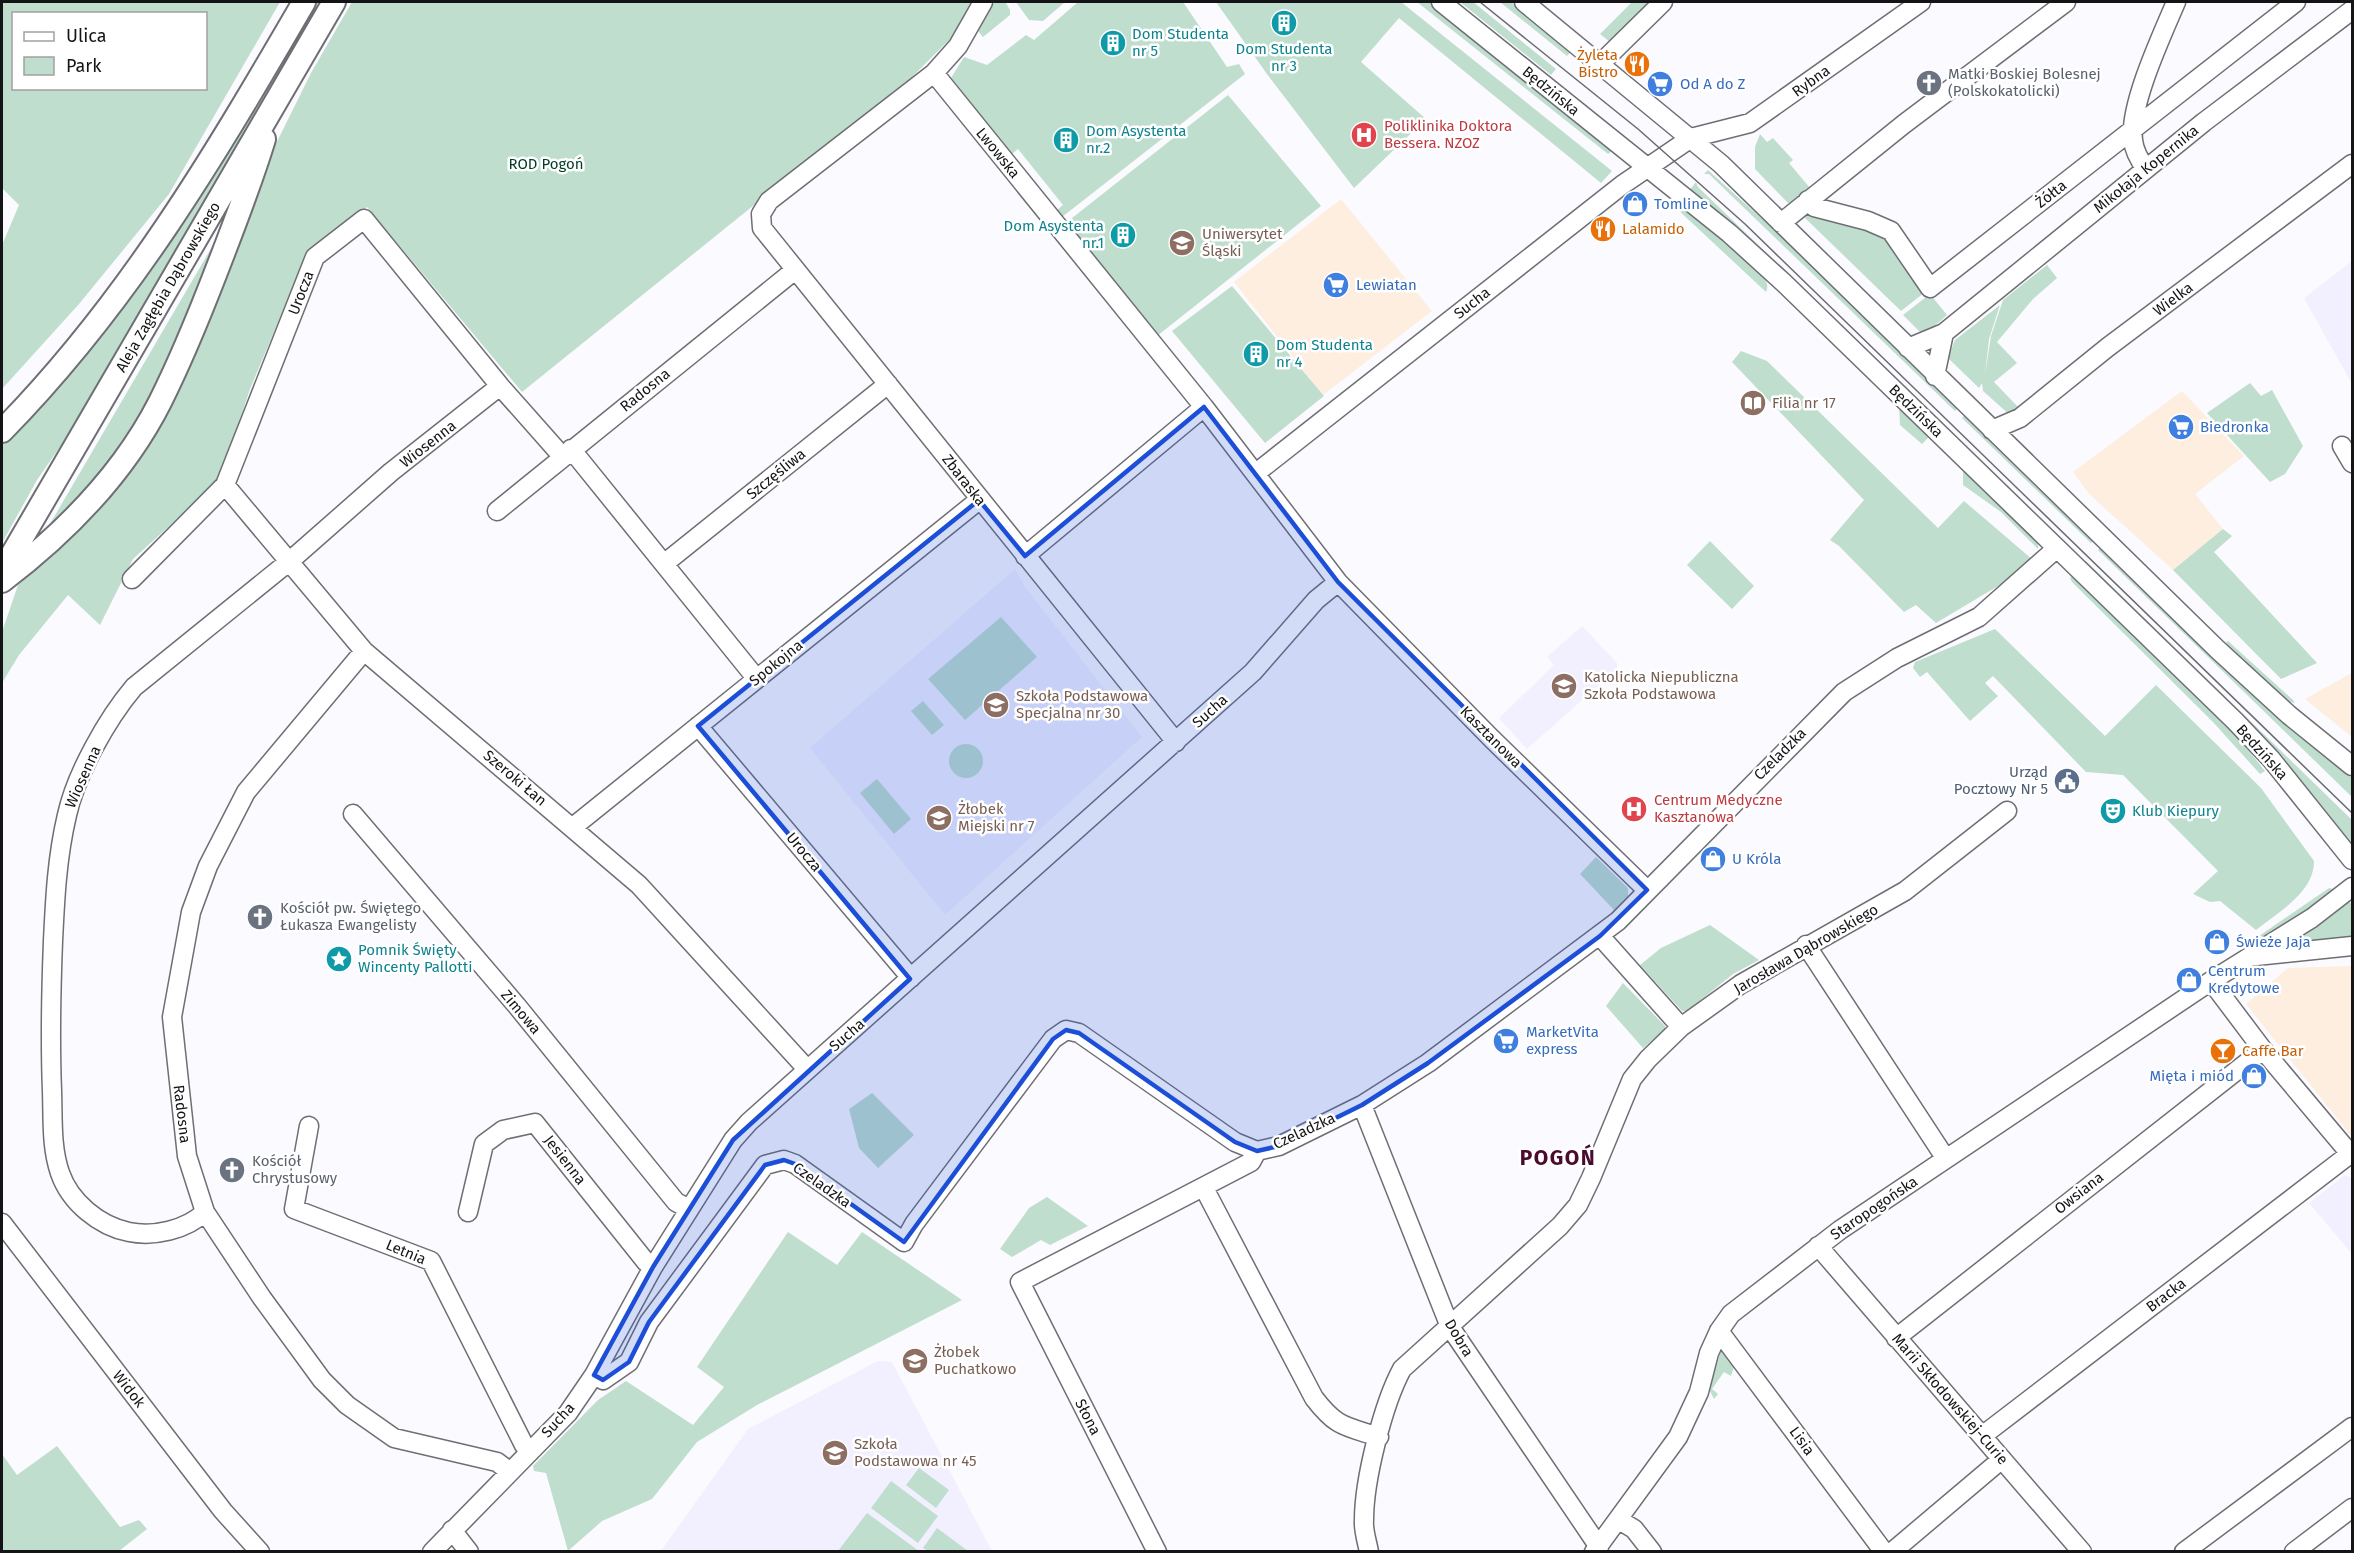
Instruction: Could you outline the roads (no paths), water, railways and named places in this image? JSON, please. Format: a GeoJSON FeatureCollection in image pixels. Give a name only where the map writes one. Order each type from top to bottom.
{"type":"FeatureCollection","features":[{"type":"Feature","properties":{"kind":"main road","name":"Aleja Zagłębia Dąbrowskiego"},"geometry":{"type":"LineString","coordinates":[[2,431],[75,351],[149,255],[214,154],[304,2]]}},
{"type":"Feature","properties":{"kind":"main road","name":"Aleja Zagłębia Dąbrowskiego"},"geometry":{"type":"LineString","coordinates":[[2,572],[334,2]]}},
{"type":"Feature","properties":{"kind":"main road"},"geometry":{"type":"LineString","coordinates":[[2,581],[49,542],[82,510],[128,452],[159,403],[200,314],[248,191],[275,104]]}},
{"type":"Feature","properties":{"kind":"street"},"geometry":{"type":"LineString","coordinates":[[934,73],[958,46],[983,2]]}},
{"type":"Feature","properties":{"kind":"street","name":"Będzińska"},"geometry":{"type":"LineString","coordinates":[[1441,2],[1729,233],[1784,283],[2250,736],[2297,790],[2352,860]]}},
{"type":"Feature","properties":{"kind":"street"},"geometry":{"type":"LineString","coordinates":[[1600,64],[1663,2]]}},
{"type":"Feature","properties":{"kind":"street","name":"Rybna"},"geometry":{"type":"LineString","coordinates":[[1691,138],[1750,123],[1920,2]]}},
{"type":"Feature","properties":{"kind":"street"},"geometry":{"type":"LineString","coordinates":[[1781,224],[1808,200],[2066,2]]}},
{"type":"Feature","properties":{"kind":"street"},"geometry":{"type":"LineString","coordinates":[[2146,169],[2132,139],[2144,85],[2176,2]]}},
{"type":"Feature","properties":{"kind":"street","name":"Żółta"},"geometry":{"type":"LineString","coordinates":[[1808,200],[1814,207],[1868,221],[1891,231],[1930,288],[2296,2]]}},
{"type":"Feature","properties":{"kind":"street"},"geometry":{"type":"LineString","coordinates":[[1535,5],[1600,64],[1691,138],[2269,698],[2352,766]]}},
{"type":"Feature","properties":{"kind":"street","name":"Mikołaja Kopernika"},"geometry":{"type":"LineString","coordinates":[[1908,348],[1944,333],[2204,122],[2352,10]]}},
{"type":"Feature","properties":{"kind":"street","name":"Zbaraska"},"geometry":{"type":"LineString","coordinates":[[934,73],[769,201],[761,214],[762,228],[1176,742]]}},
{"type":"Feature","properties":{"kind":"street","name":"Lwowska"},"geometry":{"type":"LineString","coordinates":[[934,73],[1204,407],[1338,582]]}},
{"type":"Feature","properties":{"kind":"street","name":"Sucha"},"geometry":{"type":"LineString","coordinates":[[1256,473],[1646,168],[1691,138]]}},
{"type":"Feature","properties":{"kind":"street","name":"Wielka"},"geometry":{"type":"LineString","coordinates":[[1992,430],[2020,418],[2108,347],[2352,164]]}},
{"type":"Feature","properties":{"kind":"street","name":"Urocza"},"geometry":{"type":"LineString","coordinates":[[132,579],[225,485],[315,257],[364,219],[500,386],[567,453],[665,563],[756,678]]}},
{"type":"Feature","properties":{"kind":"street","name":"Radosna"},"geometry":{"type":"LineString","coordinates":[[497,511],[795,270]]}},
{"type":"Feature","properties":{"kind":"street"},"geometry":{"type":"LineString","coordinates":[[1935,376],[1944,333]]}},
{"type":"Feature","properties":{"kind":"street","name":"Szczęśliwa"},"geometry":{"type":"LineString","coordinates":[[665,563],[888,384]]}},
{"type":"Feature","properties":{"kind":"street","name":"Wiosenna"},"geometry":{"type":"LineString","coordinates":[[205,1212],[193,1223],[162,1232],[143,1235],[117,1230],[82,1208],[60,1175],[54,1152],[50,1036],[56,871],[67,813],[75,790],[120,704],[134,687],[291,560],[391,472],[500,386]]}},
{"type":"Feature","properties":{"kind":"street"},"geometry":{"type":"LineString","coordinates":[[1025,556],[1204,407]]}},
{"type":"Feature","properties":{"kind":"street"},"geometry":{"type":"LineString","coordinates":[[2342,446],[2352,463]]}},
{"type":"Feature","properties":{"kind":"street","name":"Szeroki Łan"},"geometry":{"type":"LineString","coordinates":[[225,485],[291,560],[364,651],[639,885],[807,1070]]}},
{"type":"Feature","properties":{"kind":"street","name":"Spokojna"},"geometry":{"type":"LineString","coordinates":[[573,827],[979,500]]}},
{"type":"Feature","properties":{"kind":"street","name":"Czeladzka"},"geometry":{"type":"LineString","coordinates":[[594,1375],[603,1380],[629,1362],[649,1322],[765,1165],[784,1160],[795,1164],[904,1242],[914,1224],[1053,1038],[1066,1030],[1079,1033],[1235,1142],[1257,1151],[1280,1146],[1362,1105],[1428,1063],[1600,936],[1844,692],[1889,662],[1979,617],[2057,548]]}},
{"type":"Feature","properties":{"kind":"street","name":"Sucha"},"geometry":{"type":"LineString","coordinates":[[432,1551],[568,1413],[594,1375],[653,1267],[688,1209],[733,1140],[749,1122],[1253,672],[1316,600],[1338,582]]}},
{"type":"Feature","properties":{"kind":"street","name":"Kasztanowa"},"geometry":{"type":"LineString","coordinates":[[1338,582],[1492,739],[1647,890]]}},
{"type":"Feature","properties":{"kind":"street","name":"Radosna"},"geometry":{"type":"LineString","coordinates":[[364,651],[246,792],[208,866],[191,912],[172,1017],[187,1156],[205,1212],[262,1298],[316,1371],[347,1405],[394,1438],[497,1462],[509,1471]]}},
{"type":"Feature","properties":{"kind":"street","name":"Urocza"},"geometry":{"type":"LineString","coordinates":[[698,726],[910,978]]}},
{"type":"Feature","properties":{"kind":"street","name":"Jarosława Dąbrowskiego"},"geometry":{"type":"LineString","coordinates":[[1369,1551],[1363,1522],[1366,1493],[1390,1391],[1402,1369],[1560,1226],[1578,1205],[1632,1079],[1648,1059],[1681,1027],[1741,984],[1806,945],[1858,919],[1905,891],[2007,811]]}},
{"type":"Feature","properties":{"kind":"street","name":"Zimowa"},"geometry":{"type":"LineString","coordinates":[[353,814],[517,1006],[676,1202],[688,1209]]}},
{"type":"Feature","properties":{"kind":"street","name":"Staropogońska"},"geometry":{"type":"LineString","coordinates":[[1597,1549],[1685,1425],[1719,1331],[1731,1314],[1818,1246],[2211,981],[2312,918],[2352,887]]}},
{"type":"Feature","properties":{"kind":"street"},"geometry":{"type":"LineString","coordinates":[[1600,936],[1681,1027]]}},
{"type":"Feature","properties":{"kind":"street"},"geometry":{"type":"LineString","coordinates":[[1806,945],[1946,1159]]}},
{"type":"Feature","properties":{"kind":"street","name":"Staropogońska"},"geometry":{"type":"LineString","coordinates":[[2253,956],[2352,946]]}},
{"type":"Feature","properties":{"kind":"street"},"geometry":{"type":"LineString","coordinates":[[2211,981],[2263,1050],[2351,1155]]}},
{"type":"Feature","properties":{"kind":"street","name":"Owsiana"},"geometry":{"type":"LineString","coordinates":[[1896,1338],[2263,1050]]}},
{"type":"Feature","properties":{"kind":"street","name":"Dobra"},"geometry":{"type":"LineString","coordinates":[[1362,1105],[1450,1327],[1597,1549]]}},
{"type":"Feature","properties":{"kind":"street","name":"Jesienna"},"geometry":{"type":"LineString","coordinates":[[468,1212],[484,1144],[503,1130],[535,1123],[646,1262],[653,1267]]}},
{"type":"Feature","properties":{"kind":"street","name":"Letnia"},"geometry":{"type":"LineString","coordinates":[[309,1126],[294,1209],[431,1261],[524,1445],[530,1451]]}},
{"type":"Feature","properties":{"kind":"street"},"geometry":{"type":"LineString","coordinates":[[1257,1151],[1251,1162],[1204,1188],[1314,1398],[1328,1416],[1344,1428],[1379,1437]]}},
{"type":"Feature","properties":{"kind":"street","name":"Bracka"},"geometry":{"type":"LineString","coordinates":[[1982,1436],[2351,1155]]}},
{"type":"Feature","properties":{"kind":"street","name":"Słona"},"geometry":{"type":"LineString","coordinates":[[1157,1551],[1020,1282],[1204,1188]]}},
{"type":"Feature","properties":{"kind":"street","name":"Widok"},"geometry":{"type":"LineString","coordinates":[[2,1223],[223,1511],[260,1551]]}},
{"type":"Feature","properties":{"kind":"street","name":"Marii Skłodowskiej-Curie"},"geometry":{"type":"LineString","coordinates":[[1818,1246],[2082,1551]]}},
{"type":"Feature","properties":{"kind":"street","name":"Lisia"},"geometry":{"type":"LineString","coordinates":[[1719,1331],[1884,1551]]}},
{"type":"Feature","properties":{"kind":"street"},"geometry":{"type":"LineString","coordinates":[[2184,1551],[2352,1427]]}},
{"type":"Feature","properties":{"kind":"street"},"geometry":{"type":"LineString","coordinates":[[1892,1551],[2002,1459]]}},
{"type":"Feature","properties":{"kind":"street"},"geometry":{"type":"LineString","coordinates":[[2294,1551],[2352,1508]]}},
{"type":"Feature","properties":{"kind":"street"},"geometry":{"type":"LineString","coordinates":[[1618,1520],[1634,1529],[1652,1551]]}},
{"type":"Feature","properties":{"kind":"street"},"geometry":{"type":"LineString","coordinates":[[452,1530],[469,1551]]}},
{"type":"Feature","properties":{"kind":"tram line"},"geometry":{"type":"LineString","coordinates":[[1480,2],[1638,129],[1745,224],[2352,813]]}},
{"type":"Feature","properties":{"kind":"place","name":"Dom Studenta nr 3"},"geometry":{"type":"Point","coordinates":[1284,23]}},
{"type":"Feature","properties":{"kind":"place","name":"Dom Studenta nr 5"},"geometry":{"type":"Point","coordinates":[1113,43]}},
{"type":"Feature","properties":{"kind":"place","name":"Żyleta Bistro"},"geometry":{"type":"Point","coordinates":[1637,64]}},
{"type":"Feature","properties":{"kind":"place","name":"Matki Boskiej Bolesnej (Polskokatolicki)"},"geometry":{"type":"Point","coordinates":[1929,83]}},
{"type":"Feature","properties":{"kind":"place","name":"Od A do Z"},"geometry":{"type":"Point","coordinates":[1660,84]}},
{"type":"Feature","properties":{"kind":"place","name":"Poliklinika Doktora Bessera. NZOZ"},"geometry":{"type":"Point","coordinates":[1364,135]}},
{"type":"Feature","properties":{"kind":"place","name":"Dom Asystenta nr.2"},"geometry":{"type":"Point","coordinates":[1066,140]}},
{"type":"Feature","properties":{"kind":"place","name":"Tomline"},"geometry":{"type":"Point","coordinates":[1635,204]}},
{"type":"Feature","properties":{"kind":"place","name":"Lalamido"},"geometry":{"type":"Point","coordinates":[1603,229]}},
{"type":"Feature","properties":{"kind":"place","name":"Dom Asystenta nr.1"},"geometry":{"type":"Point","coordinates":[1123,235]}},
{"type":"Feature","properties":{"kind":"place","name":"Uniwersytet Śląski"},"geometry":{"type":"Point","coordinates":[1182,243]}},
{"type":"Feature","properties":{"kind":"place","name":"Lewiatan"},"geometry":{"type":"Point","coordinates":[1336,285]}},
{"type":"Feature","properties":{"kind":"place","name":"Dom Studenta nr 4"},"geometry":{"type":"Point","coordinates":[1256,354]}},
{"type":"Feature","properties":{"kind":"place","name":"Filia nr 17"},"geometry":{"type":"Point","coordinates":[1753,403]}},
{"type":"Feature","properties":{"kind":"place","name":"Biedronka"},"geometry":{"type":"Point","coordinates":[2181,427]}},
{"type":"Feature","properties":{"kind":"place","name":"Katolicka Niepubliczna Szkoła Podstawowa"},"geometry":{"type":"Point","coordinates":[1564,686]}},
{"type":"Feature","properties":{"kind":"place","name":"Szkoła Podstawowa Specjalna nr 30"},"geometry":{"type":"Point","coordinates":[996,705]}},
{"type":"Feature","properties":{"kind":"place","name":"Urząd Pocztowy Nr 5"},"geometry":{"type":"Point","coordinates":[2067,781]}},
{"type":"Feature","properties":{"kind":"place","name":"Centrum Medyczne Kasztanowa"},"geometry":{"type":"Point","coordinates":[1634,809]}},
{"type":"Feature","properties":{"kind":"place","name":"Klub Kiepury"},"geometry":{"type":"Point","coordinates":[2113,811]}},
{"type":"Feature","properties":{"kind":"place","name":"Żłobek Miejski nr 7"},"geometry":{"type":"Point","coordinates":[939,818]}},
{"type":"Feature","properties":{"kind":"place","name":"U Króla"},"geometry":{"type":"Point","coordinates":[1713,859]}},
{"type":"Feature","properties":{"kind":"place","name":"Kościół pw. Świętego Łukasza Ewangelisty"},"geometry":{"type":"Point","coordinates":[260,917]}},
{"type":"Feature","properties":{"kind":"place","name":"Świeże Jaja"},"geometry":{"type":"Point","coordinates":[2217,942]}},
{"type":"Feature","properties":{"kind":"place","name":"Pomnik Święty Wincenty Pallotti"},"geometry":{"type":"Point","coordinates":[339,959]}},
{"type":"Feature","properties":{"kind":"place","name":"Centrum Kredytowe"},"geometry":{"type":"Point","coordinates":[2189,980]}},
{"type":"Feature","properties":{"kind":"place","name":"MarketVita express"},"geometry":{"type":"Point","coordinates":[1506,1041]}},
{"type":"Feature","properties":{"kind":"place","name":"Caffe Bar"},"geometry":{"type":"Point","coordinates":[2223,1051]}},
{"type":"Feature","properties":{"kind":"place","name":"Mięta i miód"},"geometry":{"type":"Point","coordinates":[2254,1076]}},
{"type":"Feature","properties":{"kind":"place","name":"Kościół Chrystusowy"},"geometry":{"type":"Point","coordinates":[232,1170]}},
{"type":"Feature","properties":{"kind":"place","name":"Żłobek Puchatkowo"},"geometry":{"type":"Point","coordinates":[915,1361]}},
{"type":"Feature","properties":{"kind":"place","name":"Szkoła Podstawowa nr 45"},"geometry":{"type":"Point","coordinates":[835,1453]}},
{"type":"Feature","properties":{"kind":"district","name":"POGOŃ"},"geometry":{"type":"Point","coordinates":[1558,1158]}},
{"type":"Feature","properties":{"kind":"park label","name":"ROD Pogoń"},"geometry":{"type":"Point","coordinates":[546,164]}}]}
